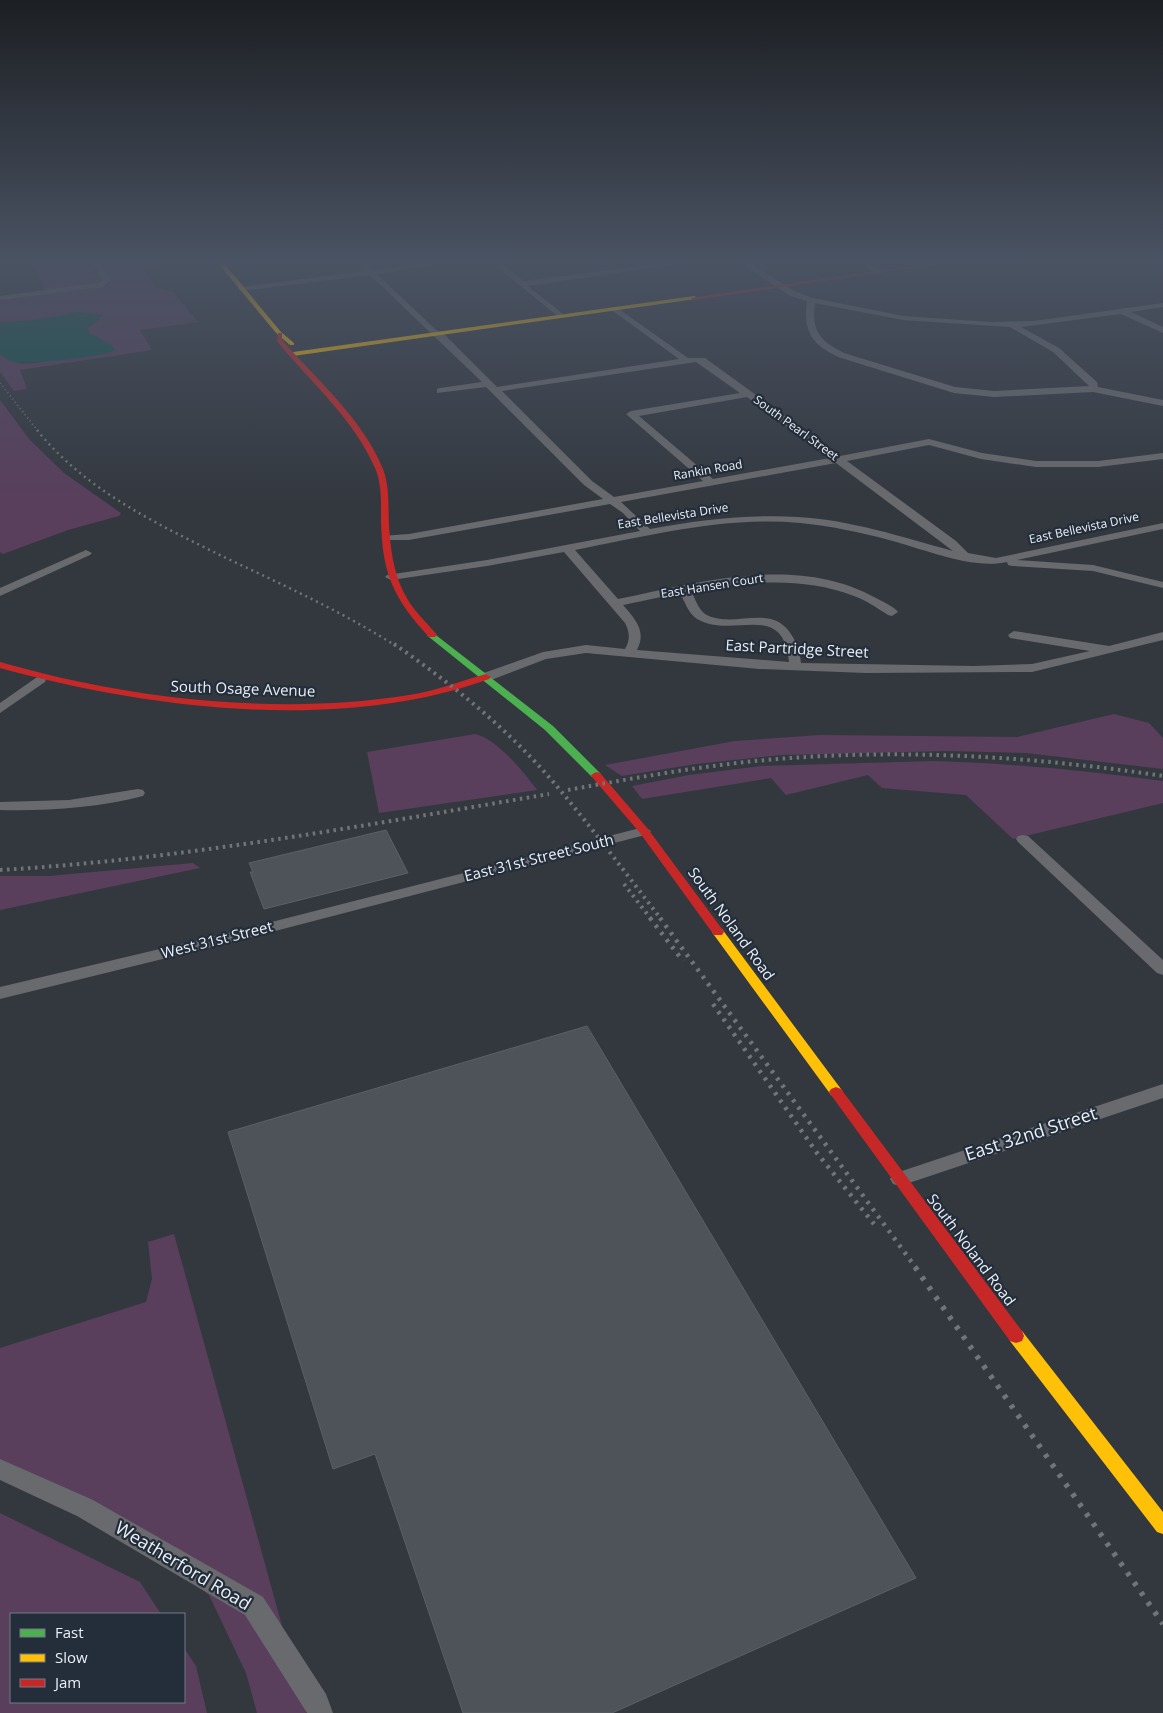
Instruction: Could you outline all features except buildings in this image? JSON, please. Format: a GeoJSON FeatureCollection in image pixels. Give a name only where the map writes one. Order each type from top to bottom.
{"type":"FeatureCollection","features":[{"type":"Feature","properties":{"kind":"main road","name":"South Noland Road"},"geometry":{"type":"LineString","coordinates":[[290,342],[295,349],[293,354],[362,440],[384,484],[387,561],[391,577],[402,600],[420,623],[550,728],[644,831],[900,1179],[1163,1526]]}},
{"type":"Feature","properties":{"kind":"main road"},"geometry":{"type":"LineString","coordinates":[[293,354],[379,342]]}},
{"type":"Feature","properties":{"kind":"main road","name":"South Osage Avenue"},"geometry":{"type":"LineString","coordinates":[[0,665],[40,679],[91,691],[142,699],[230,706],[304,706],[380,702],[433,695],[486,677]]}},
{"type":"Feature","properties":{"kind":"street"},"geometry":{"type":"LineString","coordinates":[[444,342],[588,484],[628,511],[648,532]]}},
{"type":"Feature","properties":{"kind":"street","name":"South Pearl Street"},"geometry":{"type":"LineString","coordinates":[[660,342],[686,361],[702,360],[838,459],[916,527],[952,543],[965,557]]}},
{"type":"Feature","properties":{"kind":"street"},"geometry":{"type":"LineString","coordinates":[[822,342],[829,348],[856,361],[943,387],[969,392],[1032,393],[1093,389],[1163,403]]}},
{"type":"Feature","properties":{"kind":"street"},"geometry":{"type":"LineString","coordinates":[[1042,342],[1056,350],[1094,384],[1093,389]]}},
{"type":"Feature","properties":{"kind":"street"},"geometry":{"type":"LineString","coordinates":[[440,391],[490,387],[686,361]]}},
{"type":"Feature","properties":{"kind":"street"},"geometry":{"type":"LineString","coordinates":[[710,482],[632,414],[748,394]]}},
{"type":"Feature","properties":{"kind":"street","name":"Rankin Road"},"geometry":{"type":"LineString","coordinates":[[386,538],[409,537],[838,459],[928,439],[981,456],[1032,464],[1098,464],[1163,456]]}},
{"type":"Feature","properties":{"kind":"street","name":"East Bellevista Drive"},"geometry":{"type":"LineString","coordinates":[[391,577],[567,548],[689,525],[766,519],[837,525],[892,537],[965,557],[996,561],[1163,526]]}},
{"type":"Feature","properties":{"kind":"street"},"geometry":{"type":"LineString","coordinates":[[892,537],[916,527]]}},
{"type":"Feature","properties":{"kind":"street"},"geometry":{"type":"LineString","coordinates":[[567,548],[631,622],[636,632],[636,642],[630,652]]}},
{"type":"Feature","properties":{"kind":"street"},"geometry":{"type":"LineString","coordinates":[[1044,550],[1058,565]]}},
{"type":"Feature","properties":{"kind":"street"},"geometry":{"type":"LineString","coordinates":[[0,592],[86,553]]}},
{"type":"Feature","properties":{"kind":"street"},"geometry":{"type":"LineString","coordinates":[[996,561],[1111,571],[1163,585]]}},
{"type":"Feature","properties":{"kind":"street","name":"East Hansen Court"},"geometry":{"type":"LineString","coordinates":[[616,603],[755,577],[795,578],[827,584],[852,592],[869,598],[892,612]]}},
{"type":"Feature","properties":{"kind":"street"},"geometry":{"type":"LineString","coordinates":[[684,590],[695,610],[709,620],[725,622],[767,620],[777,624],[788,638],[795,656],[795,666]]}},
{"type":"Feature","properties":{"kind":"street","name":"East Partridge Street"},"geometry":{"type":"LineString","coordinates":[[1014,635],[1109,650]]}},
{"type":"Feature","properties":{"kind":"street","name":"East Partridge Street"},"geometry":{"type":"LineString","coordinates":[[486,677],[543,656],[574,650],[630,652],[687,659],[795,666],[998,670],[1054,665],[1163,636]]}},
{"type":"Feature","properties":{"kind":"street"},"geometry":{"type":"LineString","coordinates":[[0,709],[40,679]]}},
{"type":"Feature","properties":{"kind":"street"},"geometry":{"type":"LineString","coordinates":[[0,806],[37,808],[81,804],[138,793]]}},
{"type":"Feature","properties":{"kind":"street","name":"East 31st Street South"},"geometry":{"type":"LineString","coordinates":[[434,885],[644,831]]}},
{"type":"Feature","properties":{"kind":"street"},"geometry":{"type":"LineString","coordinates":[[1023,839],[1163,969]]}},
{"type":"Feature","properties":{"kind":"street","name":"West 31st Street"},"geometry":{"type":"LineString","coordinates":[[0,993],[434,885]]}},
{"type":"Feature","properties":{"kind":"street","name":"East 32nd Street"},"geometry":{"type":"LineString","coordinates":[[900,1179],[1163,1091]]}},
{"type":"Feature","properties":{"kind":"street","name":"Weatherford Road"},"geometry":{"type":"LineString","coordinates":[[0,1469],[85,1508],[254,1606],[317,1703],[320,1713]]}},
{"type":"Feature","properties":{"kind":"shaded area"},"geometry":{"type":"Polygon","coordinates":[[[0,342],[106,342],[112,345],[115,350],[98,355],[37,362],[12,361],[0,354],[0,342]]]}},
{"type":"Feature","properties":{"kind":"shaded area"},"geometry":{"type":"Polygon","coordinates":[[[89,342],[147,342],[152,350],[20,370],[27,389],[14,391],[0,372],[0,354],[11,361],[23,364],[48,360],[89,342]]]}},
{"type":"Feature","properties":{"kind":"shaded area"},"geometry":{"type":"Polygon","coordinates":[[[0,400],[30,440],[64,473],[121,513],[119,516],[68,530],[3,554],[0,552],[0,400]]]}},
{"type":"Feature","properties":{"kind":"shaded area"},"geometry":{"type":"Polygon","coordinates":[[[1114,714],[1149,723],[1163,738],[1163,769],[1026,753],[946,751],[781,755],[696,764],[622,776],[605,765],[735,741],[820,735],[1017,737],[1114,714]]]}},
{"type":"Feature","properties":{"kind":"shaded area"},"geometry":{"type":"Polygon","coordinates":[[[475,734],[492,742],[500,749],[517,765],[537,790],[379,813],[367,752],[475,734]]]}},
{"type":"Feature","properties":{"kind":"shaded area"},"geometry":{"type":"Polygon","coordinates":[[[934,761],[1049,768],[1163,781],[1163,803],[1013,839],[966,795],[882,788],[868,775],[786,795],[771,778],[642,799],[632,786],[689,775],[761,766],[934,761]]]}},
{"type":"Feature","properties":{"kind":"shaded area"},"geometry":{"type":"Polygon","coordinates":[[[193,863],[200,868],[0,910],[0,876],[49,876],[193,863]]]}},
{"type":"Feature","properties":{"kind":"shaded area"},"geometry":{"type":"Polygon","coordinates":[[[174,1234],[306,1713],[257,1713],[246,1673],[209,1595],[164,1557],[0,1471],[0,1348],[146,1302],[152,1279],[148,1242],[174,1234]]]}},
{"type":"Feature","properties":{"kind":"shaded area"},"geometry":{"type":"Polygon","coordinates":[[[0,1513],[140,1582],[160,1613],[10,1613],[10,1703],[185,1703],[185,1650],[196,1666],[207,1713],[0,1713],[0,1513]]]}},
{"type":"Feature","properties":{"kind":"railway"},"geometry":{"type":"LineString","coordinates":[[0,383],[38,431]]}},
{"type":"Feature","properties":{"kind":"railway"},"geometry":{"type":"LineString","coordinates":[[37,430],[77,471],[123,504],[173,532],[333,610],[396,646]]}},
{"type":"Feature","properties":{"kind":"railway"},"geometry":{"type":"LineString","coordinates":[[394,644],[482,711],[523,749],[573,806],[661,919]]}},
{"type":"Feature","properties":{"kind":"railway"},"geometry":{"type":"LineString","coordinates":[[568,790],[716,766],[816,756],[965,756],[1064,763],[1163,776]]}},
{"type":"Feature","properties":{"kind":"railway"},"geometry":{"type":"LineString","coordinates":[[0,870],[138,858],[275,840],[549,794]]}},
{"type":"Feature","properties":{"kind":"railway"},"geometry":{"type":"LineString","coordinates":[[624,884],[651,919]]}},
{"type":"Feature","properties":{"kind":"railway"},"geometry":{"type":"LineString","coordinates":[[650,918],[683,961]]}},
{"type":"Feature","properties":{"kind":"railway"},"geometry":{"type":"LineString","coordinates":[[660,918],[916,1268]]}},
{"type":"Feature","properties":{"kind":"railway"},"geometry":{"type":"LineString","coordinates":[[713,1004],[817,1153],[874,1224]]}},
{"type":"Feature","properties":{"kind":"railway"},"geometry":{"type":"LineString","coordinates":[[915,1267],[1163,1624]]}},
{"type":"Feature","properties":{"kind":"traffic: fast"},"geometry":{"type":"LineString","coordinates":[[432,635],[549,728],[596,775]]}},
{"type":"Feature","properties":{"kind":"traffic: slow"},"geometry":{"type":"LineString","coordinates":[[293,354],[379,342]]}},
{"type":"Feature","properties":{"kind":"traffic: slow"},"geometry":{"type":"LineString","coordinates":[[718,932],[836,1092]]}},
{"type":"Feature","properties":{"kind":"traffic: slow"},"geometry":{"type":"LineString","coordinates":[[1016,1336],[1163,1526]]}},
{"type":"Feature","properties":{"kind":"traffic: jam"},"geometry":{"type":"LineString","coordinates":[[281,342],[346,416],[370,450],[379,468],[384,488],[386,539],[395,584],[409,608],[432,635]]}},
{"type":"Feature","properties":{"kind":"traffic: jam"},"geometry":{"type":"LineString","coordinates":[[0,665],[41,676],[122,693],[204,703],[246,705],[330,705],[409,698],[447,690],[486,677]]}},
{"type":"Feature","properties":{"kind":"traffic: jam"},"geometry":{"type":"LineString","coordinates":[[596,775],[644,831],[718,932]]}},
{"type":"Feature","properties":{"kind":"traffic: jam"},"geometry":{"type":"LineString","coordinates":[[836,1092],[1016,1336]]}}]}
